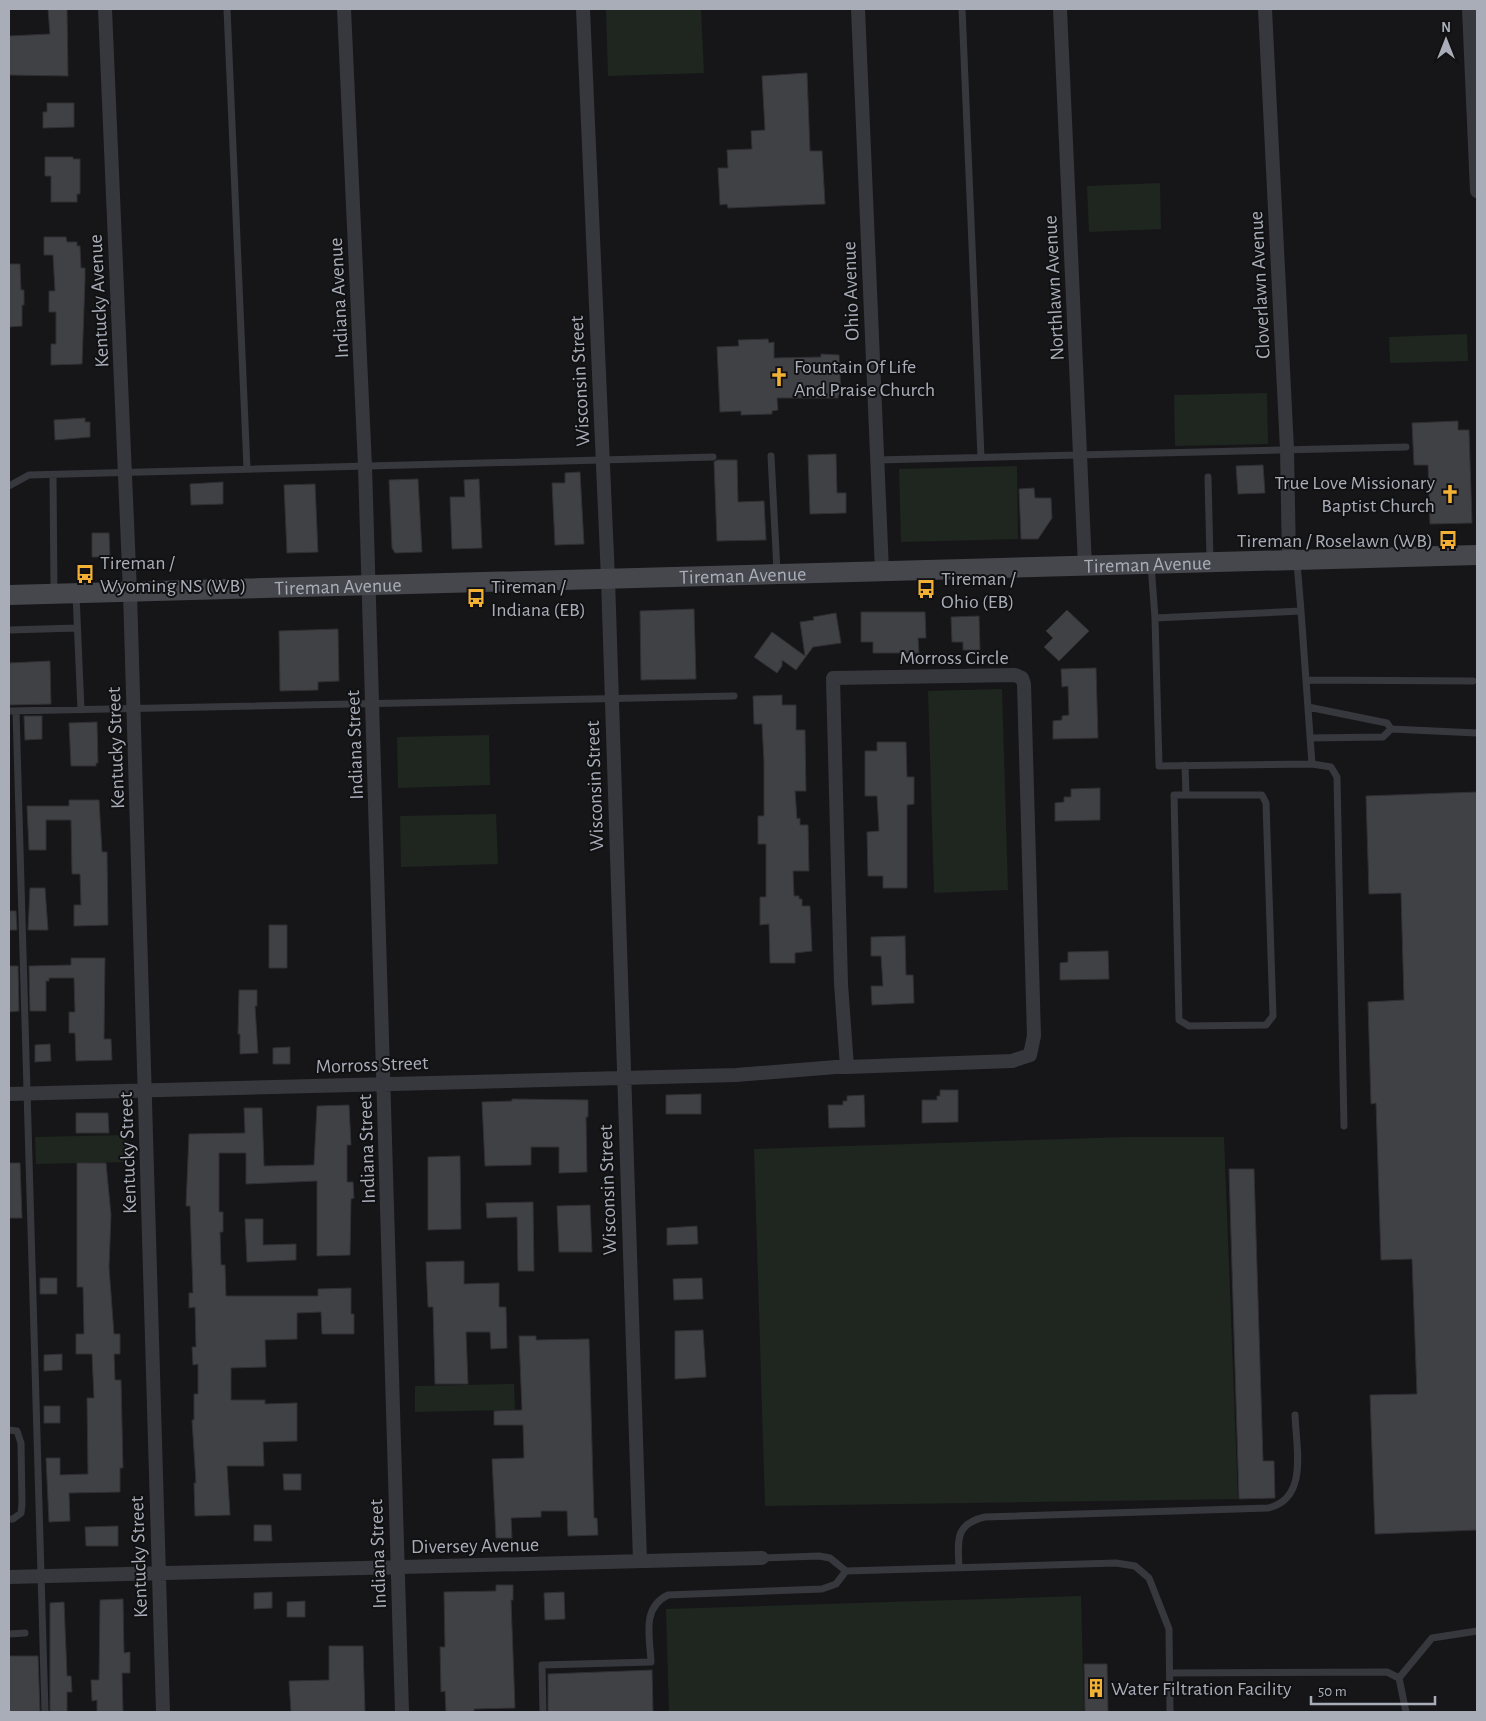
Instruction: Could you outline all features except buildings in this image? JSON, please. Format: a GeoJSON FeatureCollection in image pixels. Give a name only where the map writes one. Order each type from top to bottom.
{"type":"FeatureCollection","features":[{"type":"Feature","properties":{"kind":"street","name":"Kentucky Avenue"},"geometry":{"type":"LineString","coordinates":[[105,9],[130,592]]}},
{"type":"Feature","properties":{"kind":"street","name":"Indiana Avenue"},"geometry":{"type":"LineString","coordinates":[[344,9],[366,466],[369,585]]}},
{"type":"Feature","properties":{"kind":"street","name":"Wisconsin Street"},"geometry":{"type":"LineString","coordinates":[[583,9],[608,579],[640,1561]]}},
{"type":"Feature","properties":{"kind":"street","name":"Ohio Avenue"},"geometry":{"type":"LineString","coordinates":[[858,9],[882,571]]}},
{"type":"Feature","properties":{"kind":"street","name":"Northlawn Avenue"},"geometry":{"type":"LineString","coordinates":[[1060,9],[1085,566]]}},
{"type":"Feature","properties":{"kind":"street","name":"Cloverlawn Avenue"},"geometry":{"type":"LineString","coordinates":[[1265,9],[1293,560]]}},
{"type":"Feature","properties":{"kind":"street"},"geometry":{"type":"LineString","coordinates":[[1469,9],[1477,191]]}},
{"type":"Feature","properties":{"kind":"street","name":"Tireman Avenue"},"geometry":{"type":"LineString","coordinates":[[9,595],[1477,555]]}},
{"type":"Feature","properties":{"kind":"street","name":"Indiana Street"},"geometry":{"type":"LineString","coordinates":[[369,585],[402,1712]]}},
{"type":"Feature","properties":{"kind":"street","name":"Kentucky Street"},"geometry":{"type":"LineString","coordinates":[[130,592],[163,1712]]}},
{"type":"Feature","properties":{"kind":"street","name":"Morross Circle"},"geometry":{"type":"LineString","coordinates":[[736,1075],[847,1067],[1012,1061],[1030,1055],[1034,1036],[1024,684],[1022,678],[1015,675],[833,678],[841,984],[847,1067]]}},
{"type":"Feature","properties":{"kind":"street","name":"Morross Street"},"geometry":{"type":"LineString","coordinates":[[9,1094],[736,1075]]}},
{"type":"Feature","properties":{"kind":"street","name":"Diversey Avenue"},"geometry":{"type":"LineString","coordinates":[[9,1577],[762,1558]]}},
{"type":"Feature","properties":{"kind":"lane"},"geometry":{"type":"LineString","coordinates":[[227,9],[247,469]]}},
{"type":"Feature","properties":{"kind":"lane"},"geometry":{"type":"LineString","coordinates":[[962,9],[981,457]]}},
{"type":"Feature","properties":{"kind":"lane"},"geometry":{"type":"LineString","coordinates":[[877,460],[1406,447]]}},
{"type":"Feature","properties":{"kind":"lane"},"geometry":{"type":"LineString","coordinates":[[771,456],[777,574]]}},
{"type":"Feature","properties":{"kind":"lane"},"geometry":{"type":"LineString","coordinates":[[9,486],[29,475],[53,474],[713,457]]}},
{"type":"Feature","properties":{"kind":"lane"},"geometry":{"type":"LineString","coordinates":[[53,474],[54,594]]}},
{"type":"Feature","properties":{"kind":"lane"},"geometry":{"type":"LineString","coordinates":[[1208,477],[1210,562]]}},
{"type":"Feature","properties":{"kind":"lane"},"geometry":{"type":"LineString","coordinates":[[1293,560],[1301,611],[1312,764]]}},
{"type":"Feature","properties":{"kind":"lane"},"geometry":{"type":"LineString","coordinates":[[1150,564],[1155,618],[1159,766],[1312,764],[1331,767],[1337,777],[1344,1126]]}},
{"type":"Feature","properties":{"kind":"lane"},"geometry":{"type":"LineString","coordinates":[[76,594],[81,710]]}},
{"type":"Feature","properties":{"kind":"lane"},"geometry":{"type":"LineString","coordinates":[[1155,618],[1301,611]]}},
{"type":"Feature","properties":{"kind":"lane"},"geometry":{"type":"LineString","coordinates":[[9,630],[77,628]]}},
{"type":"Feature","properties":{"kind":"lane"},"geometry":{"type":"LineString","coordinates":[[1306,680],[1473,681]]}},
{"type":"Feature","properties":{"kind":"lane"},"geometry":{"type":"LineString","coordinates":[[45,1712],[13,711],[734,696]]}},
{"type":"Feature","properties":{"kind":"lane"},"geometry":{"type":"LineString","coordinates":[[1308,707],[1384,722],[1391,729],[1477,733]]}},
{"type":"Feature","properties":{"kind":"lane"},"geometry":{"type":"LineString","coordinates":[[1310,738],[1383,737],[1391,729]]}},
{"type":"Feature","properties":{"kind":"lane"},"geometry":{"type":"LineString","coordinates":[[1185,765],[1186,795]]}},
{"type":"Feature","properties":{"kind":"lane"},"geometry":{"type":"LineString","coordinates":[[1174,795],[1186,795],[1262,795],[1266,803],[1273,1016],[1266,1025],[1189,1026],[1179,1020],[1174,795]]}},
{"type":"Feature","properties":{"kind":"lane"},"geometry":{"type":"LineString","coordinates":[[959,1568],[960,1535],[972,1520],[985,1517],[1268,1508],[1277,1506],[1292,1494],[1295,1484],[1297,1469],[1295,1415]]}},
{"type":"Feature","properties":{"kind":"lane"},"geometry":{"type":"LineString","coordinates":[[9,1430],[17,1431],[22,1443],[22,1504],[21,1513],[9,1519]]}},
{"type":"Feature","properties":{"kind":"lane"},"geometry":{"type":"LineString","coordinates":[[762,1558],[819,1556],[830,1558],[846,1571],[1116,1563],[1135,1566],[1150,1578],[1169,1629],[1170,1712]]}},
{"type":"Feature","properties":{"kind":"lane"},"geometry":{"type":"LineString","coordinates":[[543,1712],[542,1665],[651,1662],[650,1616],[652,1606],[658,1599],[668,1595],[822,1589],[836,1584],[846,1571]]}},
{"type":"Feature","properties":{"kind":"lane"},"geometry":{"type":"LineString","coordinates":[[1399,1678],[1432,1638],[1477,1631]]}},
{"type":"Feature","properties":{"kind":"lane"},"geometry":{"type":"LineString","coordinates":[[9,1634],[25,1633]]}},
{"type":"Feature","properties":{"kind":"lane"},"geometry":{"type":"LineString","coordinates":[[1170,1673],[1387,1672],[1399,1678]]}},
{"type":"Feature","properties":{"kind":"lane"},"geometry":{"type":"LineString","coordinates":[[1399,1678],[1406,1712]]}},
{"type":"Feature","properties":{"kind":"shaded area"},"geometry":{"type":"Polygon","coordinates":[[[606,9],[701,9],[704,73],[608,76],[606,9]]]}},
{"type":"Feature","properties":{"kind":"shaded area"},"geometry":{"type":"Polygon","coordinates":[[[1160,183],[1161,229],[1089,232],[1087,186],[1160,183]]]}},
{"type":"Feature","properties":{"kind":"shaded area"},"geometry":{"type":"Polygon","coordinates":[[[1467,334],[1468,361],[1390,363],[1389,337],[1467,334]]]}},
{"type":"Feature","properties":{"kind":"shaded area"},"geometry":{"type":"Polygon","coordinates":[[[1267,393],[1268,444],[1175,446],[1174,395],[1267,393]]]}},
{"type":"Feature","properties":{"kind":"shaded area"},"geometry":{"type":"Polygon","coordinates":[[[1017,466],[1018,539],[901,542],[899,469],[1017,466]]]}},
{"type":"Feature","properties":{"kind":"shaded area"},"geometry":{"type":"Polygon","coordinates":[[[1002,689],[1008,890],[934,893],[928,691],[1002,689]]]}},
{"type":"Feature","properties":{"kind":"shaded area"},"geometry":{"type":"Polygon","coordinates":[[[489,735],[490,785],[398,788],[397,737],[489,735]]]}},
{"type":"Feature","properties":{"kind":"shaded area"},"geometry":{"type":"Polygon","coordinates":[[[496,814],[498,864],[401,867],[400,816],[496,814]]]}},
{"type":"Feature","properties":{"kind":"shaded area"},"geometry":{"type":"Polygon","coordinates":[[[126,1135],[127,1162],[36,1164],[35,1137],[126,1135]]]}},
{"type":"Feature","properties":{"kind":"shaded area"},"geometry":{"type":"Polygon","coordinates":[[[1127,1137],[1224,1137],[1238,1499],[765,1506],[754,1149],[1127,1137]]]}},
{"type":"Feature","properties":{"kind":"shaded area"},"geometry":{"type":"Polygon","coordinates":[[[514,1384],[515,1410],[415,1412],[415,1386],[514,1384]]]}},
{"type":"Feature","properties":{"kind":"shaded area"},"geometry":{"type":"Polygon","coordinates":[[[1081,1596],[1084,1712],[669,1712],[666,1609],[1081,1596]]]}},
{"type":"Feature","properties":{"kind":"place","name":"Fountain Of Life And Praise Church"},"geometry":{"type":"Point","coordinates":[779,377]}},
{"type":"Feature","properties":{"kind":"place","name":"True Love Missionary Baptist Church"},"geometry":{"type":"Point","coordinates":[1450,494]}},
{"type":"Feature","properties":{"kind":"place","name":"Tireman / Roselawn (WB)"},"geometry":{"type":"Point","coordinates":[1448,540]}},
{"type":"Feature","properties":{"kind":"place","name":"Tireman / Wyoming NS (WB)"},"geometry":{"type":"Point","coordinates":[85,574]}},
{"type":"Feature","properties":{"kind":"place","name":"Tireman / Ohio (EB)"},"geometry":{"type":"Point","coordinates":[926,589]}},
{"type":"Feature","properties":{"kind":"place","name":"Tireman / Indiana (EB)"},"geometry":{"type":"Point","coordinates":[476,598]}},
{"type":"Feature","properties":{"kind":"place","name":"Water Filtration Facility"},"geometry":{"type":"Point","coordinates":[1096,1688]}}]}
